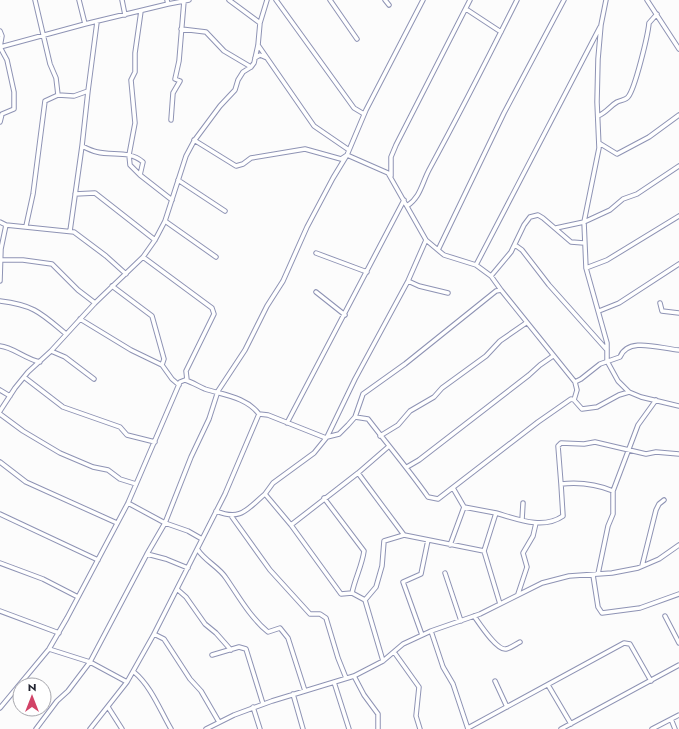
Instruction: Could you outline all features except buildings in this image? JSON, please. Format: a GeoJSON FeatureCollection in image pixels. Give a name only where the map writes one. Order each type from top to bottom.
{"type":"FeatureCollection","features":[{"type":"Feature","properties":{"kind":"street"},"geometry":{"type":"LineString","coordinates":[[36,0],[50,64],[56,78],[58,95]]}},
{"type":"Feature","properties":{"kind":"street"},"geometry":{"type":"LineString","coordinates":[[79,0],[85,24]]}},
{"type":"Feature","properties":{"kind":"street"},"geometry":{"type":"LineString","coordinates":[[122,0],[125,15]]}},
{"type":"Feature","properties":{"kind":"street"},"geometry":{"type":"LineString","coordinates":[[167,0],[168,4]]}},
{"type":"Feature","properties":{"kind":"street"},"geometry":{"type":"LineString","coordinates":[[0,47],[85,24],[189,0]]}},
{"type":"Feature","properties":{"kind":"street"},"geometry":{"type":"LineString","coordinates":[[229,0],[260,23]]}},
{"type":"Feature","properties":{"kind":"street"},"geometry":{"type":"LineString","coordinates":[[136,484],[120,479],[108,470],[93,467],[60,453],[23,431],[0,412],[24,377],[51,351],[95,303],[143,257],[155,240],[165,221],[178,180],[194,140],[220,106],[235,90],[238,80],[244,72],[254,63],[258,45],[260,23],[267,0]]}},
{"type":"Feature","properties":{"kind":"street"},"geometry":{"type":"LineString","coordinates":[[276,0],[354,108],[364,114]]}},
{"type":"Feature","properties":{"kind":"street"},"geometry":{"type":"LineString","coordinates":[[330,0],[357,39]]}},
{"type":"Feature","properties":{"kind":"street"},"geometry":{"type":"LineString","coordinates":[[385,0],[389,4]]}},
{"type":"Feature","properties":{"kind":"street"},"geometry":{"type":"LineString","coordinates":[[36,729],[57,701],[90,662],[165,523],[191,457],[209,419],[218,391],[245,350],[267,306],[283,281],[298,245],[333,178],[347,156],[348,150],[364,114],[423,0]]}},
{"type":"Feature","properties":{"kind":"street"},"geometry":{"type":"LineString","coordinates":[[390,178],[391,157],[396,145],[470,0]]}},
{"type":"Feature","properties":{"kind":"street"},"geometry":{"type":"LineString","coordinates":[[407,206],[414,202],[424,184],[428,171],[451,131],[517,0]]}},
{"type":"Feature","properties":{"kind":"street"},"geometry":{"type":"LineString","coordinates":[[438,250],[504,112],[564,0]]}},
{"type":"Feature","properties":{"kind":"street"},"geometry":{"type":"LineString","coordinates":[[606,0],[601,25],[598,59],[599,143],[584,222],[586,268],[607,343],[607,361],[618,381],[630,392],[679,406]]}},
{"type":"Feature","properties":{"kind":"street"},"geometry":{"type":"LineString","coordinates":[[647,0],[679,49]]}},
{"type":"Feature","properties":{"kind":"street"},"geometry":{"type":"LineString","coordinates":[[171,120],[173,93],[180,81],[175,78],[179,61],[184,1]]}},
{"type":"Feature","properties":{"kind":"street"},"geometry":{"type":"LineString","coordinates":[[466,9],[501,32]]}},
{"type":"Feature","properties":{"kind":"street"},"geometry":{"type":"LineString","coordinates":[[141,11],[135,52],[135,72],[131,80],[135,123],[130,165],[140,175],[172,200]]}},
{"type":"Feature","properties":{"kind":"street"},"geometry":{"type":"LineString","coordinates":[[598,116],[607,112],[617,102],[627,98],[633,90],[648,34],[649,23],[657,14]]}},
{"type":"Feature","properties":{"kind":"street"},"geometry":{"type":"LineString","coordinates":[[70,231],[97,22]]}},
{"type":"Feature","properties":{"kind":"street"},"geometry":{"type":"LineString","coordinates":[[476,265],[601,25]]}},
{"type":"Feature","properties":{"kind":"street"},"geometry":{"type":"LineString","coordinates":[[181,29],[206,32],[224,51],[251,67]]}},
{"type":"Feature","properties":{"kind":"street"},"geometry":{"type":"LineString","coordinates":[[0,31],[2,36],[0,47],[7,60],[14,92],[14,109],[0,116],[0,122]]}},
{"type":"Feature","properties":{"kind":"street"},"geometry":{"type":"LineString","coordinates":[[258,45],[314,126],[348,150]]}},
{"type":"Feature","properties":{"kind":"street"},"geometry":{"type":"LineString","coordinates":[[254,63],[255,56],[260,55],[267,58]]}},
{"type":"Feature","properties":{"kind":"street"},"geometry":{"type":"LineString","coordinates":[[26,226],[33,194],[45,101],[58,95],[74,96],[88,91]]}},
{"type":"Feature","properties":{"kind":"street"},"geometry":{"type":"LineString","coordinates":[[599,143],[617,154],[649,137],[679,115]]}},
{"type":"Feature","properties":{"kind":"street"},"geometry":{"type":"LineString","coordinates":[[194,140],[236,166],[243,164],[251,158],[305,149],[341,159],[347,156],[388,173],[426,240],[444,255],[476,265],[491,276],[526,323],[575,382],[577,390],[574,400]]}},
{"type":"Feature","properties":{"kind":"street"},"geometry":{"type":"LineString","coordinates":[[82,146],[97,152],[130,155],[136,157],[143,162],[140,175]]}},
{"type":"Feature","properties":{"kind":"street"},"geometry":{"type":"LineString","coordinates":[[556,228],[584,222],[610,210],[623,199],[637,194],[679,166]]}},
{"type":"Feature","properties":{"kind":"street"},"geometry":{"type":"LineString","coordinates":[[178,180],[225,211]]}},
{"type":"Feature","properties":{"kind":"street"},"geometry":{"type":"LineString","coordinates":[[75,194],[95,193],[155,240]]}},
{"type":"Feature","properties":{"kind":"street"},"geometry":{"type":"LineString","coordinates":[[288,423],[404,200]]}},
{"type":"Feature","properties":{"kind":"street"},"geometry":{"type":"LineString","coordinates":[[491,276],[515,245],[524,225],[530,218],[538,215],[556,228],[571,242],[584,243]]}},
{"type":"Feature","properties":{"kind":"street"},"geometry":{"type":"LineString","coordinates":[[586,268],[607,260],[679,216]]}},
{"type":"Feature","properties":{"kind":"street"},"geometry":{"type":"LineString","coordinates":[[165,221],[216,258]]}},
{"type":"Feature","properties":{"kind":"street"},"geometry":{"type":"LineString","coordinates":[[0,222],[6,225],[74,232],[106,256],[126,274]]}},
{"type":"Feature","properties":{"kind":"street"},"geometry":{"type":"LineString","coordinates":[[0,281],[1,249],[6,225]]}},
{"type":"Feature","properties":{"kind":"street"},"geometry":{"type":"LineString","coordinates":[[232,517],[241,513],[265,494],[273,483],[314,453],[326,437],[408,281],[426,240]]}},
{"type":"Feature","properties":{"kind":"street"},"geometry":{"type":"LineString","coordinates":[[515,245],[522,250],[549,284],[607,350]]}},
{"type":"Feature","properties":{"kind":"street"},"geometry":{"type":"LineString","coordinates":[[316,253],[367,272]]}},
{"type":"Feature","properties":{"kind":"street"},"geometry":{"type":"LineString","coordinates":[[143,257],[212,308],[214,314],[186,371],[187,380]]}},
{"type":"Feature","properties":{"kind":"street"},"geometry":{"type":"LineString","coordinates":[[1,260],[24,260],[52,264],[78,290],[95,303]]}},
{"type":"Feature","properties":{"kind":"street"},"geometry":{"type":"LineString","coordinates":[[599,311],[619,303],[679,264]]}},
{"type":"Feature","properties":{"kind":"street"},"geometry":{"type":"LineString","coordinates":[[408,281],[419,286],[448,293]]}},
{"type":"Feature","properties":{"kind":"street"},"geometry":{"type":"LineString","coordinates":[[112,286],[152,316],[164,359],[162,365]]}},
{"type":"Feature","properties":{"kind":"street"},"geometry":{"type":"LineString","coordinates":[[0,708],[49,649],[59,633],[128,503],[179,384],[183,380],[187,380],[206,389],[218,391],[248,404],[259,414],[268,415],[326,437],[339,434],[355,417],[363,394],[405,364],[488,298],[501,290]]}},
{"type":"Feature","properties":{"kind":"street"},"geometry":{"type":"LineString","coordinates":[[316,292],[345,315]]}},
{"type":"Feature","properties":{"kind":"street"},"geometry":{"type":"LineString","coordinates":[[0,301],[19,304],[42,313],[66,334]]}},
{"type":"Feature","properties":{"kind":"street"},"geometry":{"type":"LineString","coordinates":[[660,303],[662,311],[679,313]]}},
{"type":"Feature","properties":{"kind":"street"},"geometry":{"type":"LineString","coordinates":[[80,319],[131,350],[162,365],[172,379],[179,384]]}},
{"type":"Feature","properties":{"kind":"street"},"geometry":{"type":"LineString","coordinates":[[380,436],[398,425],[410,410],[434,397],[442,388],[486,356],[500,341],[526,323]]}},
{"type":"Feature","properties":{"kind":"street"},"geometry":{"type":"LineString","coordinates":[[575,382],[600,364],[620,357],[622,351],[632,345],[679,350]]}},
{"type":"Feature","properties":{"kind":"street"},"geometry":{"type":"LineString","coordinates":[[0,346],[8,348],[29,360],[40,362]]}},
{"type":"Feature","properties":{"kind":"street"},"geometry":{"type":"LineString","coordinates":[[51,351],[65,357],[94,379]]}},
{"type":"Feature","properties":{"kind":"street"},"geometry":{"type":"LineString","coordinates":[[407,467],[419,460],[553,356]]}},
{"type":"Feature","properties":{"kind":"street"},"geometry":{"type":"LineString","coordinates":[[24,377],[63,407],[120,427],[127,435],[155,442]]}},
{"type":"Feature","properties":{"kind":"street"},"geometry":{"type":"LineString","coordinates":[[0,390],[10,396]]}},
{"type":"Feature","properties":{"kind":"street"},"geometry":{"type":"LineString","coordinates":[[574,400],[582,409],[595,408],[630,392]]}},
{"type":"Feature","properties":{"kind":"street"},"geometry":{"type":"LineString","coordinates":[[355,417],[368,419],[388,447],[407,467],[428,497],[440,498],[554,410],[571,399],[574,400]]}},
{"type":"Feature","properties":{"kind":"street"},"geometry":{"type":"LineString","coordinates":[[598,574],[608,526],[613,514],[613,491],[638,425],[656,400]]}},
{"type":"Feature","properties":{"kind":"street"},"geometry":{"type":"LineString","coordinates":[[90,729],[134,672],[178,590],[216,511],[226,494],[259,414]]}},
{"type":"Feature","properties":{"kind":"street"},"geometry":{"type":"LineString","coordinates":[[453,488],[464,507],[536,523],[552,521],[563,516],[557,454],[558,446],[561,443],[584,444],[595,442],[646,454],[656,452],[679,454]]}},
{"type":"Feature","properties":{"kind":"street"},"geometry":{"type":"LineString","coordinates":[[291,526],[324,498],[358,473],[388,447]]}},
{"type":"Feature","properties":{"kind":"street"},"geometry":{"type":"LineString","coordinates":[[0,462],[26,482],[117,522]]}},
{"type":"Feature","properties":{"kind":"street"},"geometry":{"type":"LineString","coordinates":[[358,473],[404,535]]}},
{"type":"Feature","properties":{"kind":"street"},"geometry":{"type":"LineString","coordinates":[[561,484],[601,486],[613,491]]}},
{"type":"Feature","properties":{"kind":"street"},"geometry":{"type":"LineString","coordinates":[[265,494],[291,526],[341,594],[352,593],[365,600],[383,661]]}},
{"type":"Feature","properties":{"kind":"street"},"geometry":{"type":"LineString","coordinates":[[324,498],[364,552],[363,562],[354,583],[352,593]]}},
{"type":"Feature","properties":{"kind":"street"},"geometry":{"type":"LineString","coordinates":[[642,566],[656,510],[659,504],[664,500]]}},
{"type":"Feature","properties":{"kind":"street"},"geometry":{"type":"LineString","coordinates":[[522,520],[523,502]]}},
{"type":"Feature","properties":{"kind":"street"},"geometry":{"type":"LineString","coordinates":[[128,503],[165,523],[188,531],[202,539]]}},
{"type":"Feature","properties":{"kind":"street"},"geometry":{"type":"LineString","coordinates":[[450,545],[464,507]]}},
{"type":"Feature","properties":{"kind":"street"},"geometry":{"type":"LineString","coordinates":[[216,511],[232,517],[270,570],[310,614],[320,614],[326,618],[338,658],[346,678]]}},
{"type":"Feature","properties":{"kind":"street"},"geometry":{"type":"LineString","coordinates":[[496,513],[484,551],[500,604]]}},
{"type":"Feature","properties":{"kind":"street"},"geometry":{"type":"LineString","coordinates":[[0,514],[98,560]]}},
{"type":"Feature","properties":{"kind":"street"},"geometry":{"type":"LineString","coordinates":[[518,594],[527,567],[523,553],[533,536],[536,523]]}},
{"type":"Feature","properties":{"kind":"street"},"geometry":{"type":"LineString","coordinates":[[365,600],[376,587],[382,566],[384,540],[404,535],[484,551]]}},
{"type":"Feature","properties":{"kind":"street"},"geometry":{"type":"LineString","coordinates":[[422,635],[403,582],[421,574],[428,540]]}},
{"type":"Feature","properties":{"kind":"street"},"geometry":{"type":"LineString","coordinates":[[206,729],[215,727],[219,722],[253,707],[354,676],[383,661],[403,644],[431,631],[474,616],[544,582],[569,576],[593,575],[627,570],[642,566],[659,559],[679,545]]}},
{"type":"Feature","properties":{"kind":"street"},"geometry":{"type":"LineString","coordinates":[[198,550],[226,578],[235,594],[243,601],[251,615],[261,626],[268,632],[280,628],[288,638],[305,691]]}},
{"type":"Feature","properties":{"kind":"street"},"geometry":{"type":"LineString","coordinates":[[147,554],[166,559],[188,568]]}},
{"type":"Feature","properties":{"kind":"street"},"geometry":{"type":"LineString","coordinates":[[0,563],[43,579],[78,597]]}},
{"type":"Feature","properties":{"kind":"street"},"geometry":{"type":"LineString","coordinates":[[446,573],[461,621]]}},
{"type":"Feature","properties":{"kind":"street"},"geometry":{"type":"LineString","coordinates":[[593,575],[598,607],[602,614],[640,608],[679,594]]}},
{"type":"Feature","properties":{"kind":"street"},"geometry":{"type":"LineString","coordinates":[[178,590],[186,597],[205,624],[231,650]]}},
{"type":"Feature","properties":{"kind":"street"},"geometry":{"type":"LineString","coordinates":[[0,611],[59,633]]}},
{"type":"Feature","properties":{"kind":"street"},"geometry":{"type":"LineString","coordinates":[[474,616],[493,642],[503,649],[506,650],[520,642]]}},
{"type":"Feature","properties":{"kind":"street"},"geometry":{"type":"LineString","coordinates":[[665,616],[679,642]]}},
{"type":"Feature","properties":{"kind":"street"},"geometry":{"type":"LineString","coordinates":[[431,631],[443,667],[453,684],[468,729],[627,643],[630,644],[651,681]]}},
{"type":"Feature","properties":{"kind":"street"},"geometry":{"type":"LineString","coordinates":[[154,634],[164,639],[190,679],[201,691],[219,722]]}},
{"type":"Feature","properties":{"kind":"street"},"geometry":{"type":"LineString","coordinates":[[212,655],[239,647],[246,649],[263,704]]}},
{"type":"Feature","properties":{"kind":"street"},"geometry":{"type":"LineString","coordinates":[[49,649],[90,662],[127,682]]}},
{"type":"Feature","properties":{"kind":"street"},"geometry":{"type":"LineString","coordinates":[[394,652],[419,687],[416,716],[420,729]]}},
{"type":"Feature","properties":{"kind":"street"},"geometry":{"type":"LineString","coordinates":[[561,729],[679,665]]}},
{"type":"Feature","properties":{"kind":"street"},"geometry":{"type":"LineString","coordinates":[[134,672],[141,678],[172,729]]}},
{"type":"Feature","properties":{"kind":"street"},"geometry":{"type":"LineString","coordinates":[[354,676],[364,695],[378,714],[378,729]]}},
{"type":"Feature","properties":{"kind":"street"},"geometry":{"type":"LineString","coordinates":[[494,681],[508,707]]}},
{"type":"Feature","properties":{"kind":"street"},"geometry":{"type":"LineString","coordinates":[[334,682],[349,729]]}},
{"type":"Feature","properties":{"kind":"street"},"geometry":{"type":"LineString","coordinates":[[548,685],[571,724]]}},
{"type":"Feature","properties":{"kind":"street"},"geometry":{"type":"LineString","coordinates":[[294,694],[303,729]]}},
{"type":"Feature","properties":{"kind":"street"},"geometry":{"type":"LineString","coordinates":[[108,707],[122,729]]}},
{"type":"Feature","properties":{"kind":"street"},"geometry":{"type":"LineString","coordinates":[[253,707],[260,729]]}},
{"type":"Feature","properties":{"kind":"street"},"geometry":{"type":"LineString","coordinates":[[652,729],[679,715]]}},
{"type":"Feature","properties":{"kind":"street"},"geometry":{"type":"LineString","coordinates":[[671,719],[675,729]]}}]}
